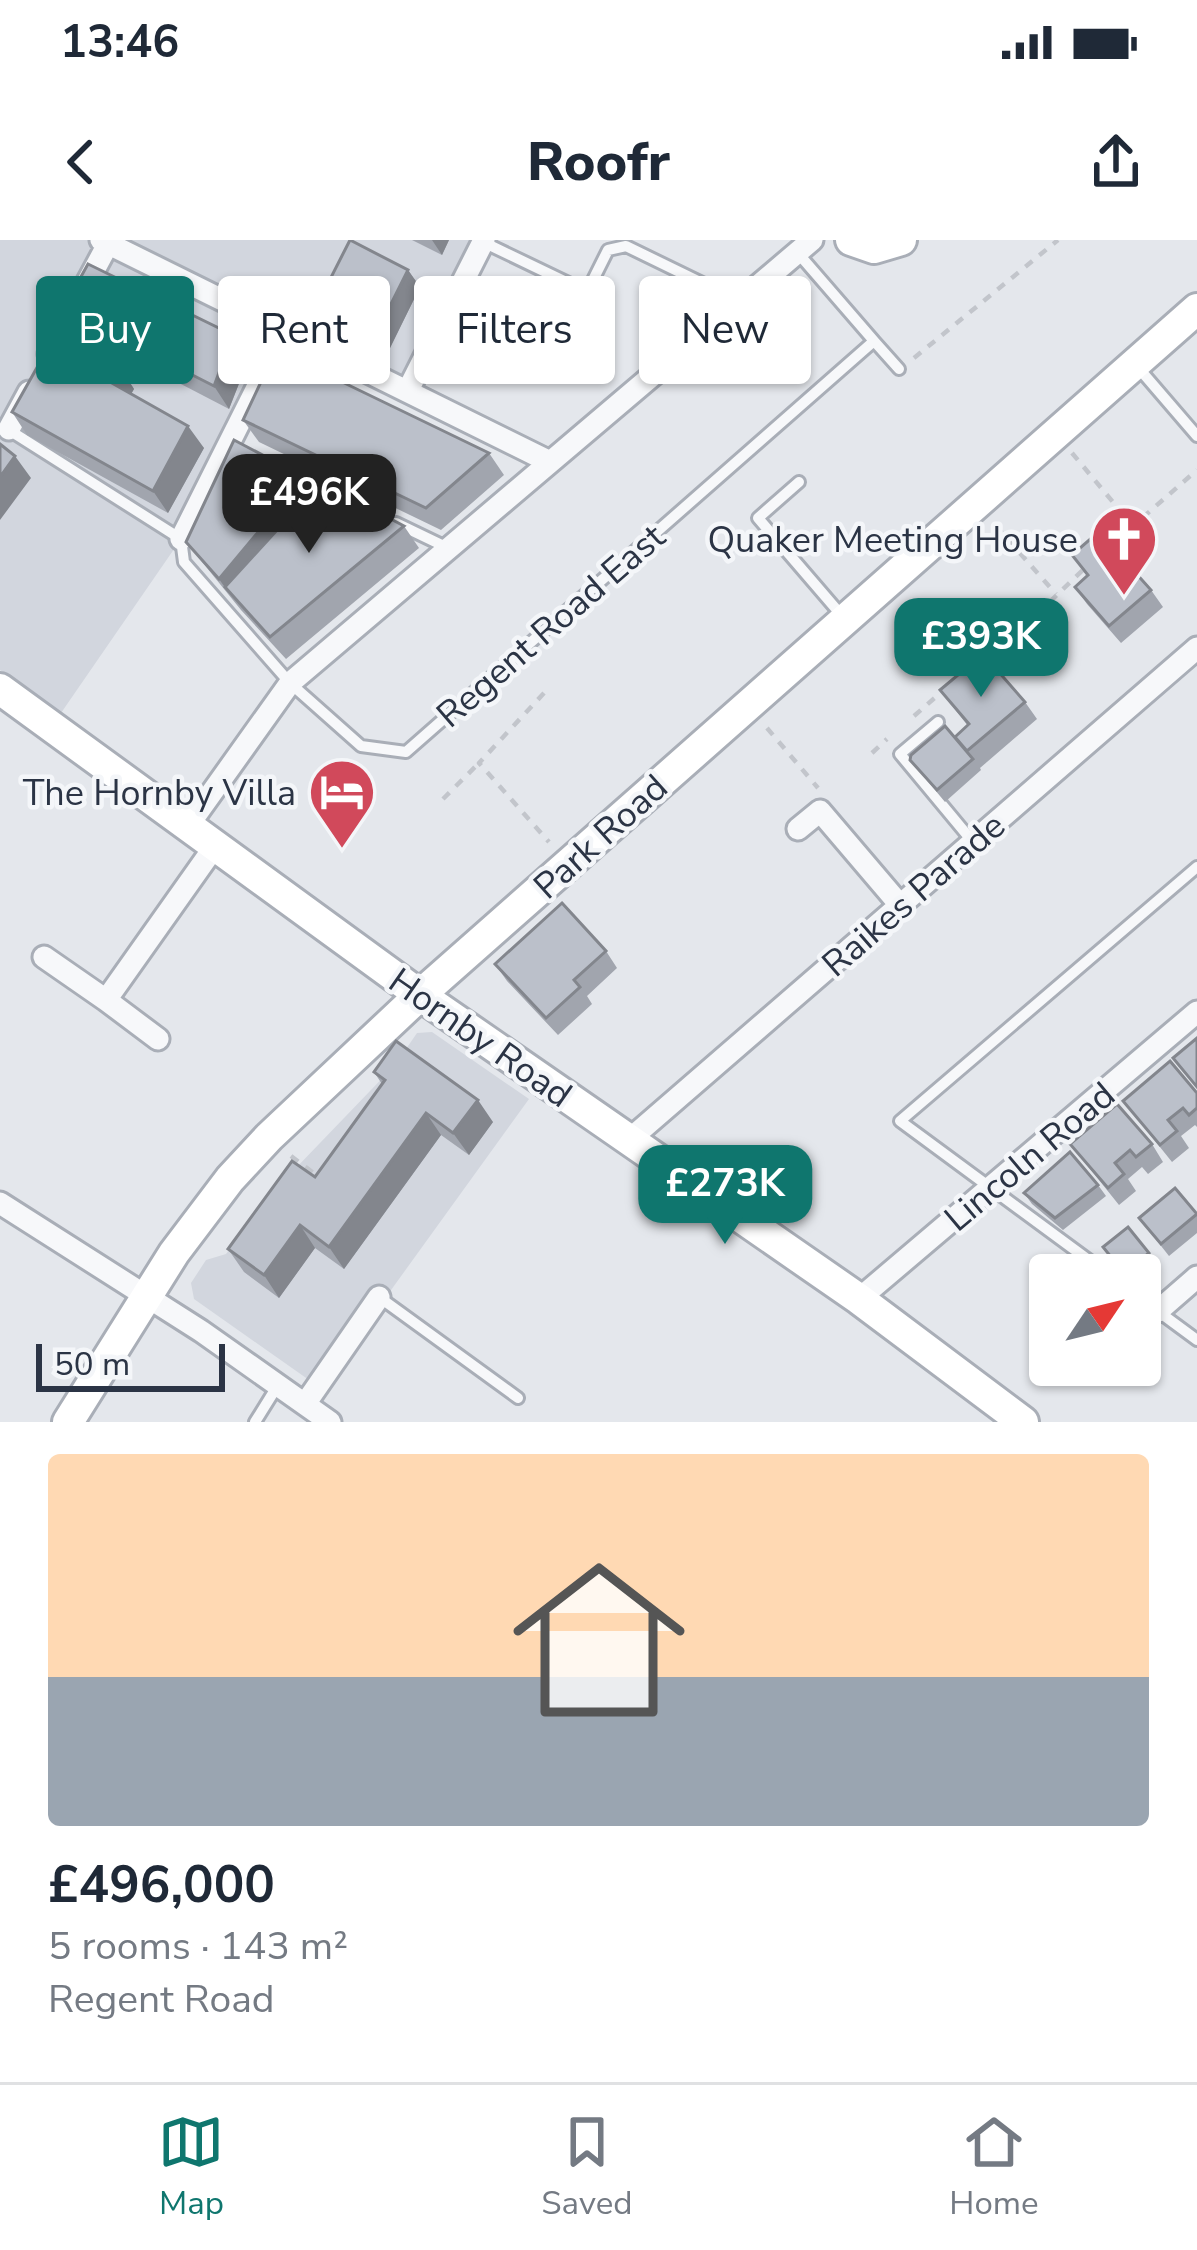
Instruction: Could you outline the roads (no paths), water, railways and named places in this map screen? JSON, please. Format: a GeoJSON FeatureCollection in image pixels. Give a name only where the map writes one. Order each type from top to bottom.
{"type":"FeatureCollection","features":[{"type":"Feature","properties":{"kind":"main road"},"geometry":{"type":"LineString","coordinates":[[851,240],[874,248],[901,240]]}},
{"type":"Feature","properties":{"kind":"main road","name":"Park Road"},"geometry":{"type":"LineString","coordinates":[[68,1422],[173,1253],[255,1151],[420,995],[1197,309]]}},
{"type":"Feature","properties":{"kind":"main road","name":"Hornby Road"},"geometry":{"type":"LineString","coordinates":[[0,689],[420,995],[859,1300],[1023,1422]]}},
{"type":"Feature","properties":{"kind":"street"},"geometry":{"type":"LineString","coordinates":[[408,390],[483,241]]}},
{"type":"Feature","properties":{"kind":"street"},"geometry":{"type":"LineString","coordinates":[[4,427],[104,242],[218,297]]}},
{"type":"Feature","properties":{"kind":"street"},"geometry":{"type":"LineString","coordinates":[[770,276],[805,246]]}},
{"type":"Feature","properties":{"kind":"street"},"geometry":{"type":"LineString","coordinates":[[390,381],[550,462]]}},
{"type":"Feature","properties":{"kind":"street"},"geometry":{"type":"LineString","coordinates":[[181,539],[239,445],[264,384]]}},
{"type":"Feature","properties":{"kind":"street"},"geometry":{"type":"LineString","coordinates":[[188,826],[290,683],[643,384]]}},
{"type":"Feature","properties":{"kind":"street","name":"Raikes Parade"},"geometry":{"type":"LineString","coordinates":[[629,1140],[1197,648]]}},
{"type":"Feature","properties":{"kind":"street"},"geometry":{"type":"LineString","coordinates":[[798,830],[820,811],[900,905]]}},
{"type":"Feature","properties":{"kind":"street"},"geometry":{"type":"LineString","coordinates":[[106,1000],[214,846]]}},
{"type":"Feature","properties":{"kind":"street"},"geometry":{"type":"LineString","coordinates":[[44,956],[158,1039]]}},
{"type":"Feature","properties":{"kind":"street","name":"Lincoln Road"},"geometry":{"type":"LineString","coordinates":[[859,1300],[1197,1012]]}},
{"type":"Feature","properties":{"kind":"street"},"geometry":{"type":"LineString","coordinates":[[0,1203],[147,1295],[330,1422]]}},
{"type":"Feature","properties":{"kind":"street"},"geometry":{"type":"LineString","coordinates":[[1161,1298],[1197,1277]]}},
{"type":"Feature","properties":{"kind":"street"},"geometry":{"type":"LineString","coordinates":[[305,1404],[379,1297]]}},
{"type":"Feature","properties":{"kind":"lane"},"geometry":{"type":"LineString","coordinates":[[483,241],[554,276]]}},
{"type":"Feature","properties":{"kind":"lane"},"geometry":{"type":"LineString","coordinates":[[595,276],[608,250],[626,246],[687,276]]}},
{"type":"Feature","properties":{"kind":"lane"},"geometry":{"type":"LineString","coordinates":[[805,246],[899,369]]}},
{"type":"Feature","properties":{"kind":"lane","name":"Regent Road East"},"geometry":{"type":"LineString","coordinates":[[181,539],[184,562],[290,683],[361,746],[406,752],[874,341]]}},
{"type":"Feature","properties":{"kind":"lane"},"geometry":{"type":"LineString","coordinates":[[1134,363],[1197,436]]}},
{"type":"Feature","properties":{"kind":"lane"},"geometry":{"type":"LineString","coordinates":[[4,427],[181,539]]}},
{"type":"Feature","properties":{"kind":"lane"},"geometry":{"type":"LineString","coordinates":[[262,456],[353,501]]}},
{"type":"Feature","properties":{"kind":"lane"},"geometry":{"type":"LineString","coordinates":[[799,482],[758,518],[845,620]]}},
{"type":"Feature","properties":{"kind":"lane"},"geometry":{"type":"LineString","coordinates":[[316,508],[332,490]]}},
{"type":"Feature","properties":{"kind":"lane"},"geometry":{"type":"LineString","coordinates":[[374,512],[448,548]]}},
{"type":"Feature","properties":{"kind":"lane"},"geometry":{"type":"LineString","coordinates":[[225,614],[241,596]]}},
{"type":"Feature","properties":{"kind":"lane"},"geometry":{"type":"LineString","coordinates":[[938,722],[900,754],[973,842]]}},
{"type":"Feature","properties":{"kind":"lane"},"geometry":{"type":"LineString","coordinates":[[1079,1254],[900,1121],[1197,867]]}},
{"type":"Feature","properties":{"kind":"lane"},"geometry":{"type":"LineString","coordinates":[[379,1297],[518,1398]]}},
{"type":"Feature","properties":{"kind":"lane"},"geometry":{"type":"LineString","coordinates":[[1161,1314],[1197,1340]]}},
{"type":"Feature","properties":{"kind":"lane"},"geometry":{"type":"LineString","coordinates":[[255,1422],[278,1385]]}},
{"type":"Feature","properties":{"kind":"place","name":"Quaker Meeting House"},"geometry":{"type":"Point","coordinates":[1124,598]}},
{"type":"Feature","properties":{"kind":"place","name":"The Hornby Villa"},"geometry":{"type":"Point","coordinates":[342,851]}}]}
